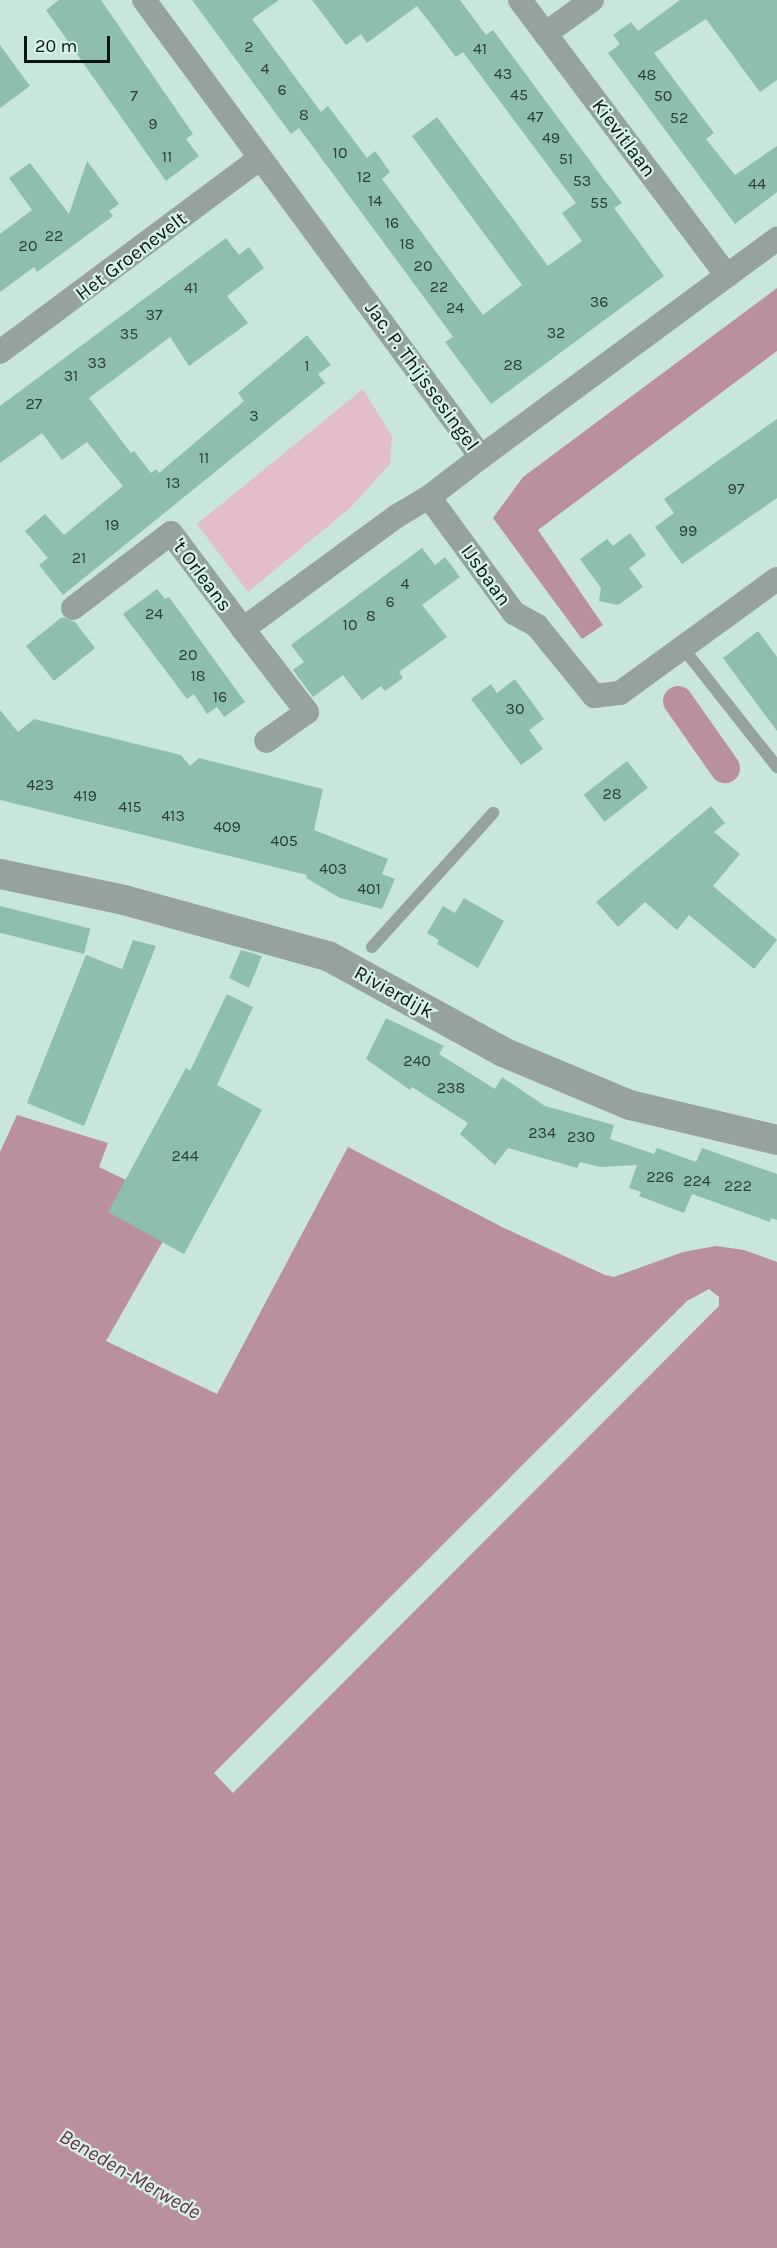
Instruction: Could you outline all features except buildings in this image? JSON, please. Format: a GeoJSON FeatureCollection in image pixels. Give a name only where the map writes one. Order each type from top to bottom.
{"type":"FeatureCollection","features":[{"type":"Feature","properties":{"kind":"street","name":"Jac. P. Thijssesingel"},"geometry":{"type":"LineString","coordinates":[[144,0],[481,457],[777,239]]}},
{"type":"Feature","properties":{"kind":"street","name":"Kievitlaan"},"geometry":{"type":"LineString","coordinates":[[520,0],[727,276]]}},
{"type":"Feature","properties":{"kind":"street"},"geometry":{"type":"LineString","coordinates":[[545,34],[592,0]]}},
{"type":"Feature","properties":{"kind":"street","name":"Het Groenevelt"},"geometry":{"type":"LineString","coordinates":[[0,352],[260,158]]}},
{"type":"Feature","properties":{"kind":"street"},"geometry":{"type":"LineString","coordinates":[[429,497],[481,457]]}},
{"type":"Feature","properties":{"kind":"street","name":"'t Orleans"},"geometry":{"type":"LineString","coordinates":[[243,629],[397,516],[429,497]]}},
{"type":"Feature","properties":{"kind":"street","name":"IJsbaan"},"geometry":{"type":"LineString","coordinates":[[429,497],[514,613],[537,626],[594,696],[621,693],[777,579]]}},
{"type":"Feature","properties":{"kind":"street","name":"'t Orleans"},"geometry":{"type":"LineString","coordinates":[[73,608],[171,533],[306,712],[266,741]]}},
{"type":"Feature","properties":{"kind":"street","name":"Rivierdijk"},"geometry":{"type":"LineString","coordinates":[[0,874],[124,900],[328,956],[503,1052],[630,1105],[777,1140]]}},
{"type":"Feature","properties":{"kind":"lane"},"geometry":{"type":"LineString","coordinates":[[683,648],[777,767]]}},
{"type":"Feature","properties":{"kind":"lane","name":"Rivierdijk"},"geometry":{"type":"LineString","coordinates":[[372,947],[493,813]]}},
{"type":"Feature","properties":{"kind":"shaded area"},"geometry":{"type":"Polygon","coordinates":[[[363,389],[392,436],[390,464],[350,508],[248,592],[197,524],[363,389]]]}},
{"type":"Feature","properties":{"kind":"water"},"geometry":{"type":"Polygon","coordinates":[[[777,288],[777,351],[538,530],[603,625],[582,639],[493,518],[523,477],[777,288]]]}},
{"type":"Feature","properties":{"kind":"water","name":"Beneden-Merwede"},"geometry":{"type":"Polygon","coordinates":[[[17,1115],[108,1143],[99,1167],[128,1181],[163,1241],[106,1341],[217,1394],[348,1147],[504,1228],[605,1275],[614,1277],[683,1252],[716,1246],[744,1250],[777,1262],[777,2248],[0,2248],[0,1152],[17,1115]]]}},
{"type":"Feature","properties":{"kind":"pier"},"geometry":{"type":"Polygon","coordinates":[[[709,1289],[719,1297],[719,1306],[233,1793],[214,1773],[687,1301],[709,1289]]]}},
{"type":"Feature","properties":{"kind":"waterway"},"geometry":{"type":"LineString","coordinates":[[678,701],[725,768]]}}]}
